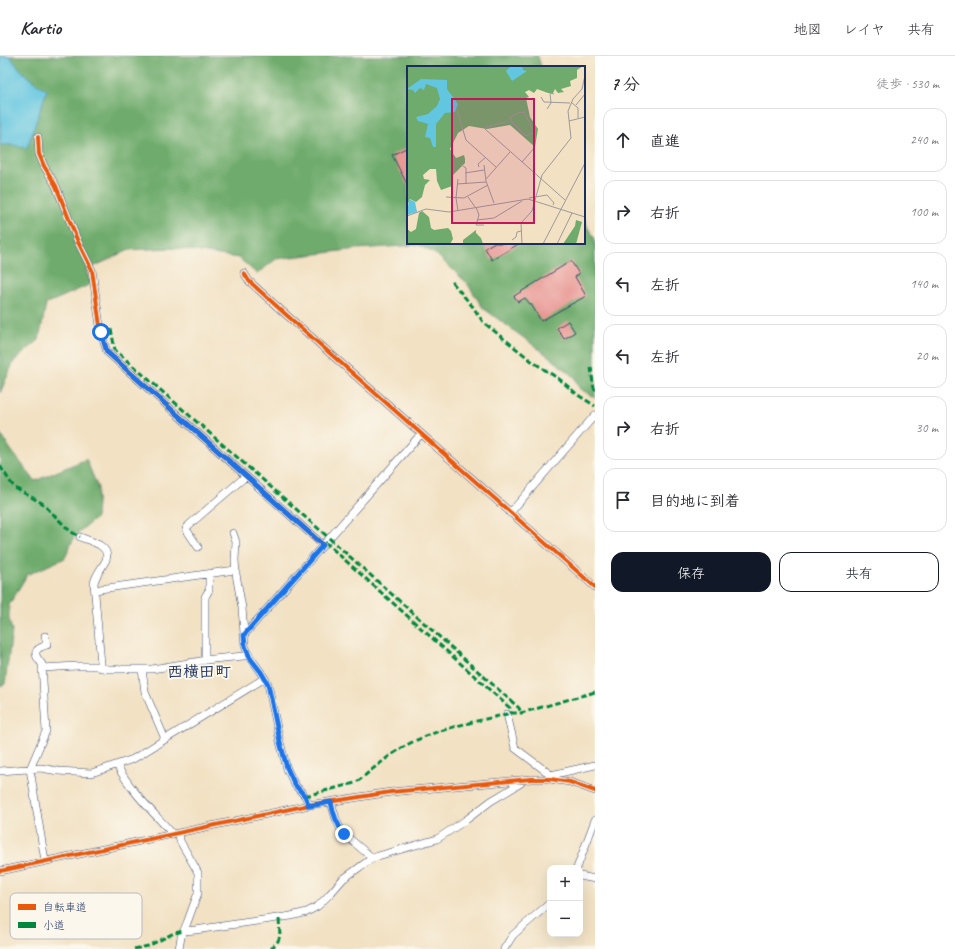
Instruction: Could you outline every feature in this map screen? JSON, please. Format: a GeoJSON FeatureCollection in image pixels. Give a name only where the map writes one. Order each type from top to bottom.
{"type":"FeatureCollection","features":[{"type":"Feature","properties":{"kind":"street"},"geometry":{"type":"LineString","coordinates":[[38,137],[39,154],[44,166],[56,186],[78,242],[92,270],[101,332],[107,352],[246,476],[326,542]]}},
{"type":"Feature","properties":{"kind":"street"},"geometry":{"type":"LineString","coordinates":[[244,272],[249,281],[282,311],[595,587]]}},
{"type":"Feature","properties":{"kind":"street"},"geometry":{"type":"LineString","coordinates":[[510,513],[595,415]]}},
{"type":"Feature","properties":{"kind":"street"},"geometry":{"type":"LineString","coordinates":[[244,635],[421,434]]}},
{"type":"Feature","properties":{"kind":"street"},"geometry":{"type":"LineString","coordinates":[[198,547],[186,529],[246,476]]}},
{"type":"Feature","properties":{"kind":"street"},"geometry":{"type":"LineString","coordinates":[[233,533],[236,542],[235,570],[242,608],[245,646],[250,658],[268,684],[287,768],[295,785],[305,796],[309,806]]}},
{"type":"Feature","properties":{"kind":"street"},"geometry":{"type":"LineString","coordinates":[[80,537],[103,547],[106,551],[106,558],[95,577],[94,583],[101,668]]}},
{"type":"Feature","properties":{"kind":"street"},"geometry":{"type":"LineString","coordinates":[[95,591],[100,589],[235,570]]}},
{"type":"Feature","properties":{"kind":"street"},"geometry":{"type":"LineString","coordinates":[[205,660],[205,597],[209,590],[209,574]]}},
{"type":"Feature","properties":{"kind":"street"},"geometry":{"type":"LineString","coordinates":[[45,861],[30,769],[46,731],[42,664],[37,659],[35,654],[36,650],[47,645],[46,636]]}},
{"type":"Feature","properties":{"kind":"street"},"geometry":{"type":"LineString","coordinates":[[42,668],[96,666],[107,670],[152,669],[205,660],[244,656],[249,654]]}},
{"type":"Feature","properties":{"kind":"street"},"geometry":{"type":"LineString","coordinates":[[142,669],[145,692],[165,739]]}},
{"type":"Feature","properties":{"kind":"street"},"geometry":{"type":"LineString","coordinates":[[0,771],[41,768],[91,773],[117,765],[133,759],[265,678]]}},
{"type":"Feature","properties":{"kind":"street"},"geometry":{"type":"LineString","coordinates":[[507,714],[515,748],[550,777],[595,791]]}},
{"type":"Feature","properties":{"kind":"street"},"geometry":{"type":"LineString","coordinates":[[117,765],[124,778],[139,797],[170,831],[175,834],[195,866],[198,874],[198,893],[181,937],[179,949]]}},
{"type":"Feature","properties":{"kind":"street"},"geometry":{"type":"LineString","coordinates":[[0,871],[331,802],[391,792],[550,777],[595,765]]}},
{"type":"Feature","properties":{"kind":"street"},"geometry":{"type":"LineString","coordinates":[[184,930],[203,929],[291,916],[307,912],[318,906],[352,872],[372,859],[437,839],[491,801],[521,783],[522,780]]}},
{"type":"Feature","properties":{"kind":"street"},"geometry":{"type":"LineString","coordinates":[[331,802],[334,814],[344,834],[372,859]]}},
{"type":"Feature","properties":{"kind":"street"},"geometry":{"type":"LineString","coordinates":[[578,865],[595,820]]}},
{"type":"Feature","properties":{"kind":"street"},"geometry":{"type":"LineString","coordinates":[[583,876],[595,878]]}},
{"type":"Feature","properties":{"kind":"street"},"geometry":{"type":"LineString","coordinates":[[504,949],[513,935],[547,906]]}},
{"type":"Feature","properties":{"kind":"green space"},"geometry":{"type":"Polygon","coordinates":[[[0,56],[538,56],[541,66],[407,66],[407,244],[585,244],[585,220],[595,239],[595,398],[579,388],[575,378],[551,358],[483,308],[467,283],[437,255],[419,245],[357,249],[276,259],[257,274],[239,258],[175,248],[127,250],[86,270],[91,284],[46,304],[39,340],[14,361],[0,393],[0,56]]]}},
{"type":"Feature","properties":{"kind":"green space"},"geometry":{"type":"Polygon","coordinates":[[[0,433],[35,481],[86,459],[98,488],[96,518],[75,535],[65,558],[27,575],[9,605],[9,619],[12,631],[5,684],[0,686],[0,433]]]}},
{"type":"Feature","properties":{"kind":"water"},"geometry":{"type":"Polygon","coordinates":[[[0,56],[10,56],[26,75],[47,90],[27,148],[13,145],[0,145],[0,56]]]}},
{"type":"Feature","properties":{"kind":"building"},"geometry":{"type":"Polygon","coordinates":[[[407,148],[407,184],[392,155],[407,148]]]}},
{"type":"Feature","properties":{"kind":"building"},"geometry":{"type":"Polygon","coordinates":[[[491,244],[518,244],[492,260],[485,248],[491,244]]]}},
{"type":"Feature","properties":{"kind":"building"},"geometry":{"type":"Polygon","coordinates":[[[571,261],[579,274],[575,277],[586,296],[541,321],[531,304],[525,298],[518,302],[514,296],[571,261]]]}},
{"type":"Feature","properties":{"kind":"building"},"geometry":{"type":"Polygon","coordinates":[[[568,321],[575,332],[564,339],[557,328],[568,321]]]}},
{"type":"Feature","properties":{"kind":"marked path"},"geometry":{"type":"LineString","coordinates":[[452,282],[473,307],[483,322],[533,362],[595,406]]}},
{"type":"Feature","properties":{"kind":"marked path"},"geometry":{"type":"LineString","coordinates":[[111,329],[115,350],[329,538],[519,708],[521,713]]}},
{"type":"Feature","properties":{"kind":"marked path"},"geometry":{"type":"LineString","coordinates":[[591,367],[595,391]]}},
{"type":"Feature","properties":{"kind":"marked path"},"geometry":{"type":"LineString","coordinates":[[0,466],[15,488],[42,503],[70,531],[80,537]]}},
{"type":"Feature","properties":{"kind":"marked path"},"geometry":{"type":"LineString","coordinates":[[325,542],[510,708],[511,713]]}},
{"type":"Feature","properties":{"kind":"marked path"},"geometry":{"type":"LineString","coordinates":[[305,796],[355,783],[405,746],[443,730],[511,713],[521,713],[595,692]]}},
{"type":"Feature","properties":{"kind":"marked path"},"geometry":{"type":"LineString","coordinates":[[271,949],[278,941],[280,936],[279,918]]}},
{"type":"Feature","properties":{"kind":"marked path"},"geometry":{"type":"LineString","coordinates":[[134,949],[148,946],[174,933],[184,931]]}},
{"type":"Feature","properties":{"kind":"cycle path"},"geometry":{"type":"LineString","coordinates":[[38,137],[39,154],[44,166],[56,186],[78,242],[92,270],[101,333],[107,352],[323,545]]}},
{"type":"Feature","properties":{"kind":"cycle path"},"geometry":{"type":"LineString","coordinates":[[244,273],[249,281],[282,311],[595,587]]}},
{"type":"Feature","properties":{"kind":"cycle path"},"geometry":{"type":"LineString","coordinates":[[0,871],[309,805],[391,792],[531,779],[550,779],[570,782],[595,791]]}},
{"type":"Feature","properties":{"kind":"district","name":"西横田町"},"geometry":{"type":"Point","coordinates":[199,672]}},
{"type":"Feature","properties":{"kind":"route"},"geometry":{"type":"LineString","coordinates":[[101,332],[107,352],[323,545],[244,635],[245,646],[250,658],[268,684],[280,742],[287,768],[295,785],[305,796],[309,806],[331,802],[336,819],[344,834]]}}]}
